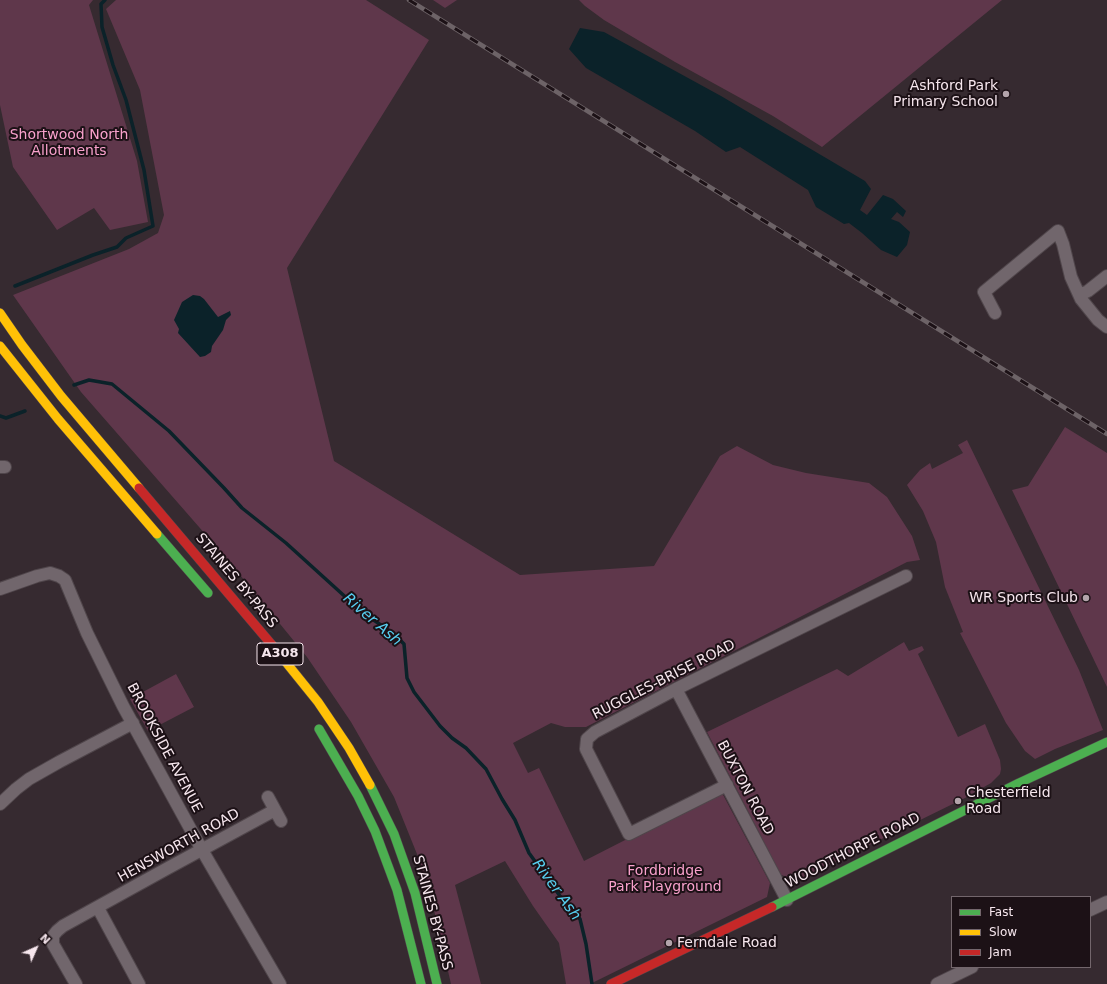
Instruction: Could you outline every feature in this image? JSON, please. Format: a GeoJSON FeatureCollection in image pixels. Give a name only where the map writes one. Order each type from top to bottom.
{"type":"FeatureCollection","features":[{"type":"Feature","properties":{"kind":"main road","name":"STAINES BY-PASS"},"geometry":{"type":"LineString","coordinates":[[0,313],[22,345],[61,396],[286,662],[318,702],[349,748],[371,786],[394,834],[415,893],[437,984]]}},
{"type":"Feature","properties":{"kind":"main road","name":"STAINES BY-PASS"},"geometry":{"type":"LineString","coordinates":[[0,346],[58,419],[212,597]]}},
{"type":"Feature","properties":{"kind":"main road","name":"STAINES BY-PASS"},"geometry":{"type":"LineString","coordinates":[[313,720],[340,763],[375,832],[397,890],[421,984]]}},
{"type":"Feature","properties":{"kind":"main road","name":"WOODTHORPE ROAD"},"geometry":{"type":"LineString","coordinates":[[612,984],[787,900],[1019,783],[1107,742]]}},
{"type":"Feature","properties":{"kind":"street"},"geometry":{"type":"LineString","coordinates":[[995,313],[984,292],[1058,231],[1063,244],[1071,277],[1080,295],[1098,320],[1107,327]]}},
{"type":"Feature","properties":{"kind":"street"},"geometry":{"type":"LineString","coordinates":[[1080,295],[1088,291],[1107,276]]}},
{"type":"Feature","properties":{"kind":"street","name":"BROOKSIDE AVENUE"},"geometry":{"type":"LineString","coordinates":[[1,589],[50,573],[65,580],[87,633],[133,723],[202,850],[280,984]]}},
{"type":"Feature","properties":{"kind":"street","name":"RUGGLES-BRISE ROAD"},"geometry":{"type":"LineString","coordinates":[[727,785],[629,834],[586,749],[587,739],[595,732],[676,690],[906,576]]}},
{"type":"Feature","properties":{"kind":"street","name":"BUXTON ROAD"},"geometry":{"type":"LineString","coordinates":[[676,690],[787,900]]}},
{"type":"Feature","properties":{"kind":"street"},"geometry":{"type":"LineString","coordinates":[[0,804],[16,789],[30,779],[133,723]]}},
{"type":"Feature","properties":{"kind":"street"},"geometry":{"type":"LineString","coordinates":[[268,798],[281,821]]}},
{"type":"Feature","properties":{"kind":"street","name":"HENSWORTH ROAD"},"geometry":{"type":"LineString","coordinates":[[76,984],[53,944],[53,936],[63,926],[275,810]]}},
{"type":"Feature","properties":{"kind":"street"},"geometry":{"type":"LineString","coordinates":[[1091,910],[1107,902]]}},
{"type":"Feature","properties":{"kind":"street"},"geometry":{"type":"LineString","coordinates":[[98,908],[139,984]]}},
{"type":"Feature","properties":{"kind":"street"},"geometry":{"type":"LineString","coordinates":[[937,984],[970,968]]}},
{"type":"Feature","properties":{"kind":"green space","name":"Shortwood North Allotments"},"geometry":{"type":"Polygon","coordinates":[[[0,0],[93,0],[89,5],[137,161],[148,222],[110,230],[94,208],[57,230],[13,167],[0,105],[0,0]]]}},
{"type":"Feature","properties":{"kind":"green space","name":"Fordbridge Park Playground"},"geometry":{"type":"Polygon","coordinates":[[[116,0],[366,0],[429,40],[287,268],[334,461],[520,575],[654,566],[720,456],[737,446],[773,465],[806,473],[869,483],[887,497],[912,536],[920,560],[907,562],[586,727],[565,727],[551,723],[513,743],[528,773],[539,768],[584,861],[721,791],[770,883],[767,897],[590,984],[566,984],[559,943],[533,906],[505,861],[455,885],[481,984],[451,984],[431,897],[419,859],[394,797],[351,722],[307,657],[227,559],[81,392],[13,295],[129,249],[158,233],[164,215],[140,90],[106,9],[116,0]]]}},
{"type":"Feature","properties":{"kind":"green space"},"geometry":{"type":"Polygon","coordinates":[[[433,0],[457,0],[445,8],[433,0]]]}},
{"type":"Feature","properties":{"kind":"green space"},"geometry":{"type":"Polygon","coordinates":[[[579,0],[1002,0],[822,147],[773,116],[675,62],[604,20],[579,0]]]}},
{"type":"Feature","properties":{"kind":"green space","name":"WR Sports Club"},"geometry":{"type":"Polygon","coordinates":[[[1065,427],[1107,453],[1107,687],[1012,490],[1028,486],[1065,427]]]}},
{"type":"Feature","properties":{"kind":"green space"},"geometry":{"type":"Polygon","coordinates":[[[967,440],[1079,670],[1103,730],[1055,749],[1035,759],[1025,751],[1006,723],[960,633],[963,632],[945,587],[936,542],[923,511],[907,485],[920,470],[930,463],[932,469],[963,453],[958,445],[967,440]]]}},
{"type":"Feature","properties":{"kind":"green space"},"geometry":{"type":"Polygon","coordinates":[[[904,642],[909,651],[922,646],[924,650],[918,654],[958,737],[985,724],[1000,760],[1000,774],[991,783],[965,798],[798,880],[781,875],[707,732],[837,669],[848,676],[904,642]]]}},
{"type":"Feature","properties":{"kind":"green space"},"geometry":{"type":"Polygon","coordinates":[[[176,674],[194,707],[148,731],[130,699],[176,674]]]}},
{"type":"Feature","properties":{"kind":"water"},"geometry":{"type":"Polygon","coordinates":[[[580,28],[604,32],[721,96],[865,181],[871,189],[860,210],[867,215],[883,195],[893,199],[906,211],[903,217],[897,212],[891,219],[899,222],[910,232],[907,245],[897,257],[881,250],[849,223],[844,224],[816,207],[808,190],[740,147],[726,152],[695,131],[586,68],[569,49],[580,28]]]}},
{"type":"Feature","properties":{"kind":"water"},"geometry":{"type":"Polygon","coordinates":[[[193,295],[200,296],[204,299],[218,317],[230,311],[231,315],[226,320],[223,330],[212,346],[211,352],[200,357],[178,333],[179,329],[174,320],[182,302],[193,295]]]}},
{"type":"Feature","properties":{"kind":"waterway"},"geometry":{"type":"LineString","coordinates":[[15,286],[117,247],[126,238],[153,226],[144,170],[126,100],[113,65],[102,27],[101,4],[105,0]]}},
{"type":"Feature","properties":{"kind":"waterway","name":"River Ash"},"geometry":{"type":"LineString","coordinates":[[74,385],[89,380],[112,384],[169,431],[242,508],[286,543],[362,612],[394,634],[404,644],[407,678],[414,692],[440,726],[452,738],[466,748],[486,769],[515,820],[529,853],[565,903],[580,919],[586,944],[592,984]]}},
{"type":"Feature","properties":{"kind":"waterway","name":"River Ash"},"geometry":{"type":"LineString","coordinates":[[0,416],[6,418],[25,411]]}},
{"type":"Feature","properties":{"kind":"railway"},"geometry":{"type":"LineString","coordinates":[[409,0],[1107,434]]}},
{"type":"Feature","properties":{"kind":"traffic: fast"},"geometry":{"type":"LineString","coordinates":[[157,534],[208,593]]}},
{"type":"Feature","properties":{"kind":"traffic: fast"},"geometry":{"type":"LineString","coordinates":[[319,729],[358,796],[375,831],[397,890],[421,984]]}},
{"type":"Feature","properties":{"kind":"traffic: fast"},"geometry":{"type":"LineString","coordinates":[[772,907],[1019,783],[1107,742]]}},
{"type":"Feature","properties":{"kind":"traffic: fast"},"geometry":{"type":"LineString","coordinates":[[370,785],[394,834],[415,893],[437,984]]}},
{"type":"Feature","properties":{"kind":"traffic: slow"},"geometry":{"type":"LineString","coordinates":[[0,313],[22,345],[61,396],[139,488]]}},
{"type":"Feature","properties":{"kind":"traffic: slow"},"geometry":{"type":"LineString","coordinates":[[0,346],[58,419],[157,534]]}},
{"type":"Feature","properties":{"kind":"traffic: slow"},"geometry":{"type":"LineString","coordinates":[[272,645],[318,702],[349,748],[370,785]]}},
{"type":"Feature","properties":{"kind":"traffic: jam"},"geometry":{"type":"LineString","coordinates":[[139,488],[272,645]]}},
{"type":"Feature","properties":{"kind":"traffic: jam"},"geometry":{"type":"LineString","coordinates":[[611,984],[772,907]]}},
{"type":"Feature","properties":{"kind":"place","name":"Ashford Park Primary School"},"geometry":{"type":"Point","coordinates":[1006,94]}},
{"type":"Feature","properties":{"kind":"place","name":"WR Sports Club"},"geometry":{"type":"Point","coordinates":[1086,598]}},
{"type":"Feature","properties":{"kind":"place","name":"Chesterfield Road"},"geometry":{"type":"Point","coordinates":[958,801]}},
{"type":"Feature","properties":{"kind":"place","name":"Ferndale Road"},"geometry":{"type":"Point","coordinates":[669,943]}}]}
